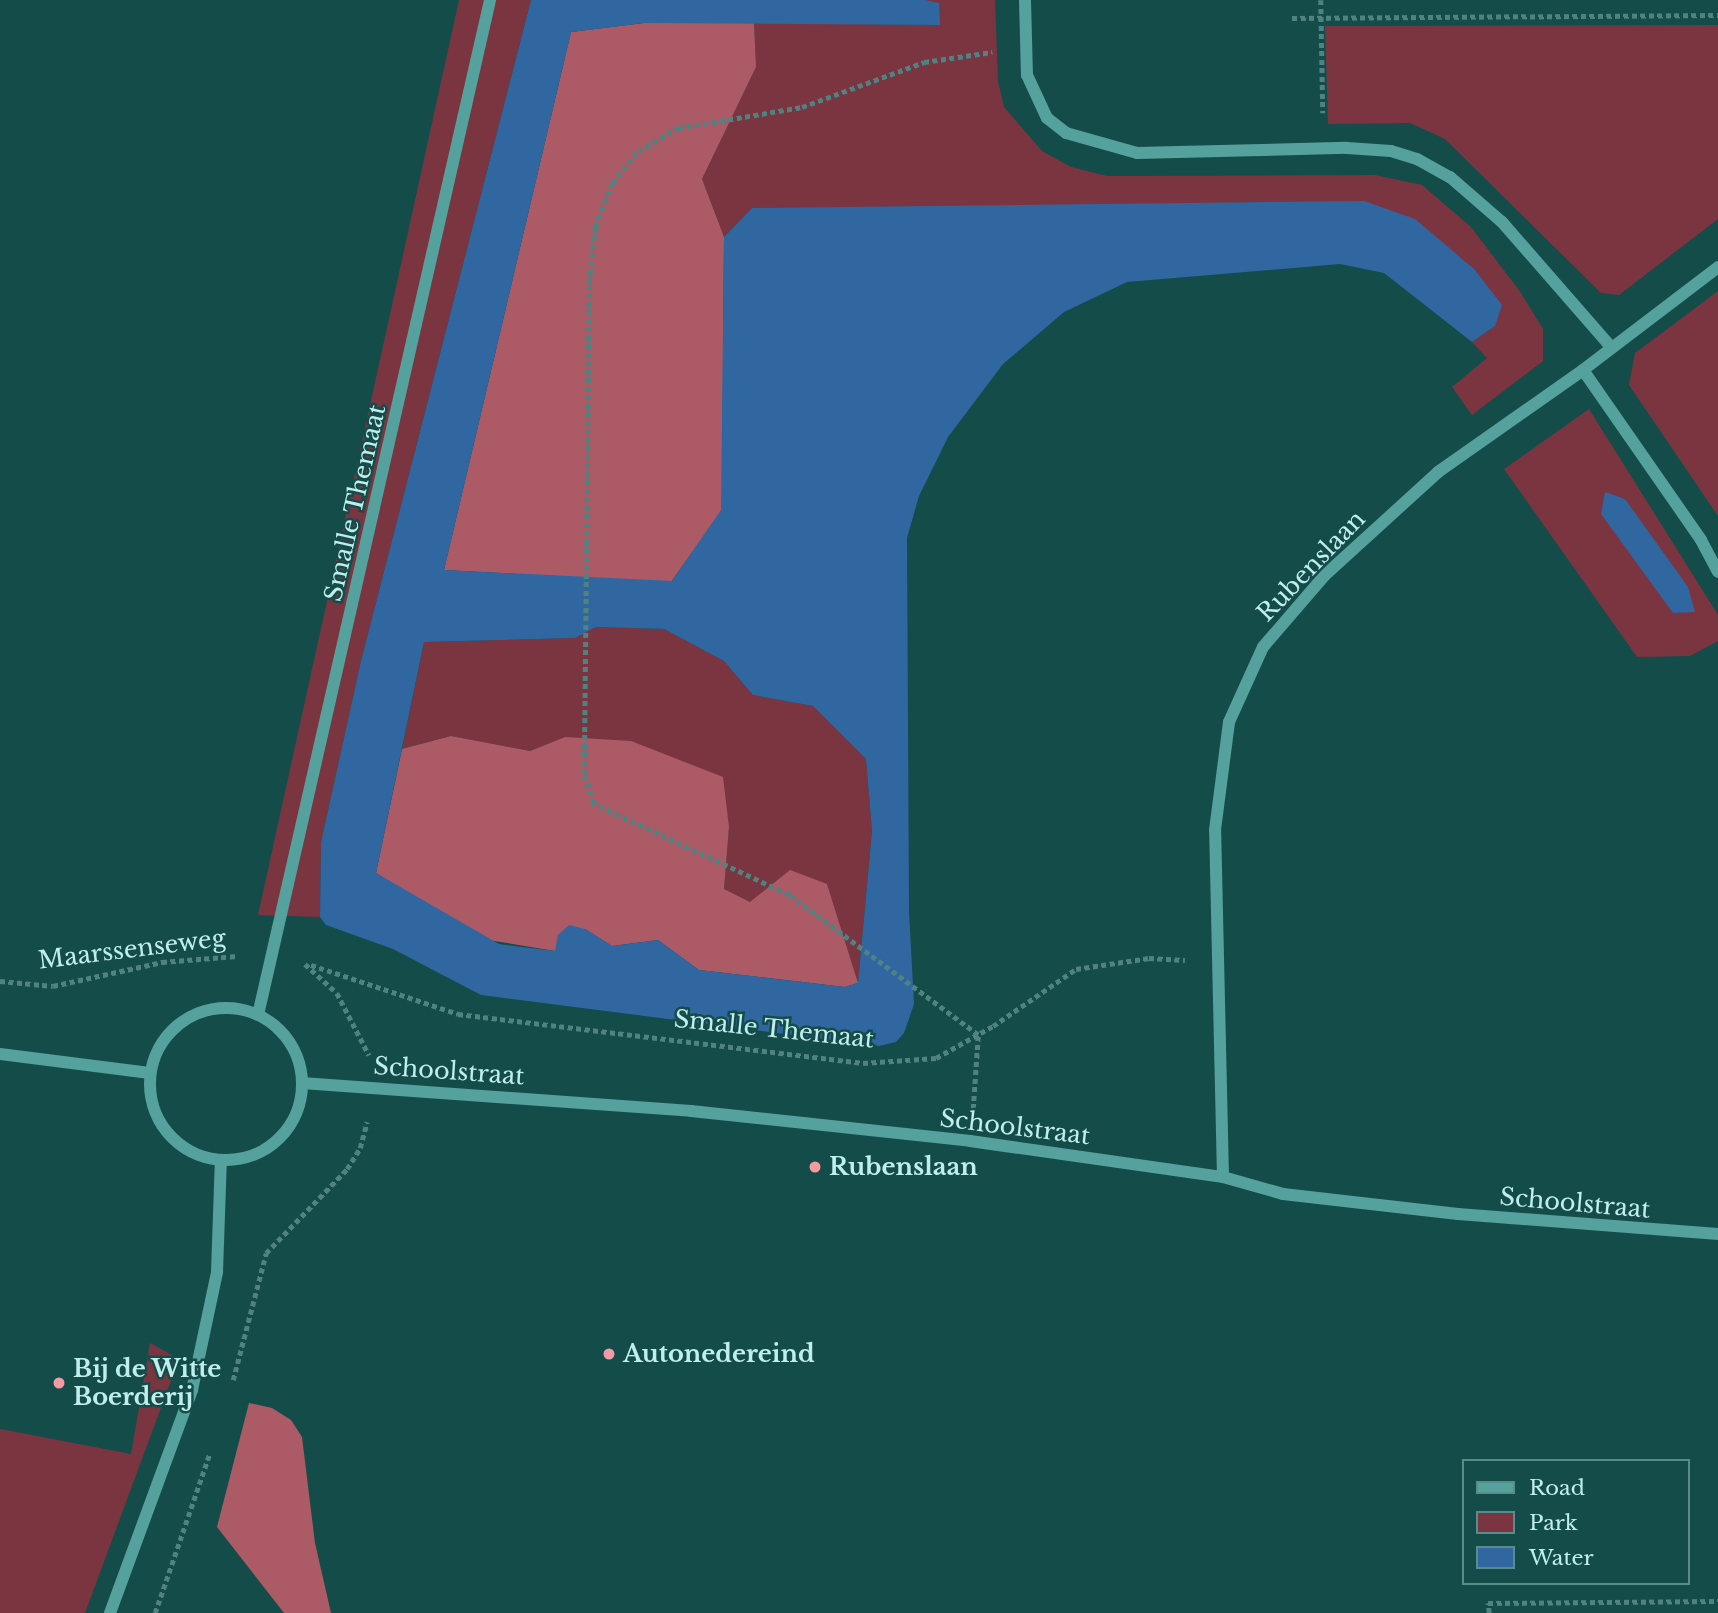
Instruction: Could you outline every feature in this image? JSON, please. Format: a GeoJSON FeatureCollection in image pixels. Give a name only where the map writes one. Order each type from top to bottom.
{"type":"FeatureCollection","features":[{"type":"Feature","properties":{"kind":"street","name":"Smalle Themaat"},"geometry":{"type":"LineString","coordinates":[[258,1015],[490,0]]}},
{"type":"Feature","properties":{"kind":"street"},"geometry":{"type":"LineString","coordinates":[[1025,0],[1027,75],[1034,98],[1047,118],[1091,144],[1137,153],[1324,149],[1391,151],[1450,177],[1502,222],[1610,346]]}},
{"type":"Feature","properties":{"kind":"street","name":"Rubenslaan"},"geometry":{"type":"LineString","coordinates":[[1223,1177],[1224,1092],[1217,962],[1215,830],[1229,722],[1263,647],[1325,575],[1438,472],[1583,370],[1610,346],[1718,267]]}},
{"type":"Feature","properties":{"kind":"street"},"geometry":{"type":"LineString","coordinates":[[1583,370],[1702,540],[1718,572]]}},
{"type":"Feature","properties":{"kind":"street"},"geometry":{"type":"LineString","coordinates":[[236,1008],[258,1015],[281,1031],[296,1055],[302,1083],[298,1108],[287,1130],[268,1148],[246,1157],[221,1160],[197,1154],[176,1141],[160,1121],[151,1098],[150,1073],[158,1051],[171,1031],[190,1017],[212,1009],[236,1008]]}},
{"type":"Feature","properties":{"kind":"street"},"geometry":{"type":"LineString","coordinates":[[0,1054],[150,1073]]}},
{"type":"Feature","properties":{"kind":"street","name":"Schoolstraat"},"geometry":{"type":"LineString","coordinates":[[302,1083],[691,1111],[970,1141],[1223,1177],[1296,1196],[1458,1214],[1718,1234]]}},
{"type":"Feature","properties":{"kind":"street"},"geometry":{"type":"LineString","coordinates":[[110,1613],[192,1390],[218,1272],[221,1160]]}},
{"type":"Feature","properties":{"kind":"path"},"geometry":{"type":"LineString","coordinates":[[1321,0],[1324,149]]}},
{"type":"Feature","properties":{"kind":"path"},"geometry":{"type":"LineString","coordinates":[[1292,18],[1718,15]]}},
{"type":"Feature","properties":{"kind":"path"},"geometry":{"type":"LineString","coordinates":[[973,1120],[978,1035],[789,895],[594,803],[584,774],[589,283],[595,227],[612,183],[638,151],[678,128],[802,107],[924,62],[987,54],[1025,33]]}},
{"type":"Feature","properties":{"kind":"path","name":"Maarssenseweg"},"geometry":{"type":"LineString","coordinates":[[0,981],[52,986],[214,954],[269,958],[309,965]]}},
{"type":"Feature","properties":{"kind":"path","name":"Smalle Themaat"},"geometry":{"type":"LineString","coordinates":[[309,965],[458,1014],[863,1063],[936,1058],[978,1035],[1076,969],[1149,958],[1217,962]]}},
{"type":"Feature","properties":{"kind":"path"},"geometry":{"type":"LineString","coordinates":[[251,1323],[266,1253],[347,1169],[360,1148],[372,1086],[368,1052],[355,1021],[338,993],[309,965]]}},
{"type":"Feature","properties":{"kind":"path"},"geometry":{"type":"LineString","coordinates":[[1489,1613],[1488,1602],[1718,1601]]}},
{"type":"Feature","properties":{"kind":"green space"},"geometry":{"type":"Polygon","coordinates":[[[459,0],[531,0],[361,661],[321,842],[320,917],[258,915],[459,0]]]}},
{"type":"Feature","properties":{"kind":"green space"},"geometry":{"type":"Polygon","coordinates":[[[925,0],[995,0],[998,81],[1004,107],[1042,151],[1071,167],[1107,176],[1375,175],[1422,185],[1471,227],[1521,293],[1543,329],[1543,361],[1472,415],[1452,387],[1487,358],[1472,342],[1495,326],[1474,269],[752,208],[724,237],[702,179],[756,67],[754,23],[939,25],[925,0]]]}},
{"type":"Feature","properties":{"kind":"green space"},"geometry":{"type":"Polygon","coordinates":[[[1718,25],[1718,219],[1619,295],[1601,293],[1445,139],[1410,123],[1328,124],[1325,26],[1718,25]]]}},
{"type":"Feature","properties":{"kind":"green space"},"geometry":{"type":"Polygon","coordinates":[[[1718,291],[1718,516],[1629,385],[1635,353],[1718,291]]]}},
{"type":"Feature","properties":{"kind":"green space"},"geometry":{"type":"Polygon","coordinates":[[[1589,409],[1718,615],[1718,641],[1690,656],[1637,657],[1504,469],[1589,409]]]}},
{"type":"Feature","properties":{"kind":"green space"},"geometry":{"type":"Polygon","coordinates":[[[596,627],[664,629],[724,661],[753,695],[813,706],[866,759],[872,831],[858,983],[827,884],[750,902],[724,889],[729,827],[565,737],[530,751],[451,736],[402,749],[424,642],[575,638],[596,627]]]}},
{"type":"Feature","properties":{"kind":"green space"},"geometry":{"type":"Polygon","coordinates":[[[150,1343],[179,1359],[85,1613],[0,1613],[0,1429],[131,1454],[150,1343]]]}},
{"type":"Feature","properties":{"kind":"shaded area"},"geometry":{"type":"Polygon","coordinates":[[[644,23],[754,23],[756,67],[702,179],[724,237],[722,510],[671,582],[444,570],[571,32],[644,23]]]}},
{"type":"Feature","properties":{"kind":"shaded area"},"geometry":{"type":"Polygon","coordinates":[[[451,736],[530,751],[565,737],[631,741],[723,777],[729,827],[724,889],[750,902],[790,870],[827,884],[858,983],[845,987],[699,970],[658,940],[612,946],[585,929],[555,951],[483,939],[376,873],[402,749],[451,736]]]}},
{"type":"Feature","properties":{"kind":"shaded area"},"geometry":{"type":"Polygon","coordinates":[[[249,1403],[272,1408],[291,1420],[302,1437],[315,1543],[331,1613],[284,1613],[217,1527],[249,1403]]]}},
{"type":"Feature","properties":{"kind":"water"},"geometry":{"type":"Polygon","coordinates":[[[531,0],[925,0],[939,3],[940,25],[644,23],[571,32],[444,570],[672,581],[721,510],[724,237],[752,208],[1364,201],[1415,219],[1474,269],[1502,305],[1495,326],[1472,342],[1384,273],[1340,264],[1127,282],[1064,312],[1003,364],[948,437],[919,496],[907,538],[909,911],[914,1004],[904,1033],[896,1042],[879,1046],[481,995],[393,949],[326,925],[320,917],[321,842],[361,661],[531,0]],[[596,627],[575,638],[424,642],[376,873],[499,944],[555,951],[558,935],[569,925],[585,929],[612,946],[658,940],[699,970],[845,987],[858,983],[872,831],[866,759],[813,706],[753,695],[724,661],[664,629],[596,627]]]}},
{"type":"Feature","properties":{"kind":"water"},"geometry":{"type":"Polygon","coordinates":[[[1605,492],[1625,499],[1688,587],[1695,612],[1673,613],[1601,514],[1605,492]]]}},
{"type":"Feature","properties":{"kind":"place","name":"Rubenslaan"},"geometry":{"type":"Point","coordinates":[815,1167]}},
{"type":"Feature","properties":{"kind":"place","name":"Autonedereind"},"geometry":{"type":"Point","coordinates":[609,1354]}},
{"type":"Feature","properties":{"kind":"place","name":"Bij de Witte Boerderij"},"geometry":{"type":"Point","coordinates":[59,1383]}}]}
